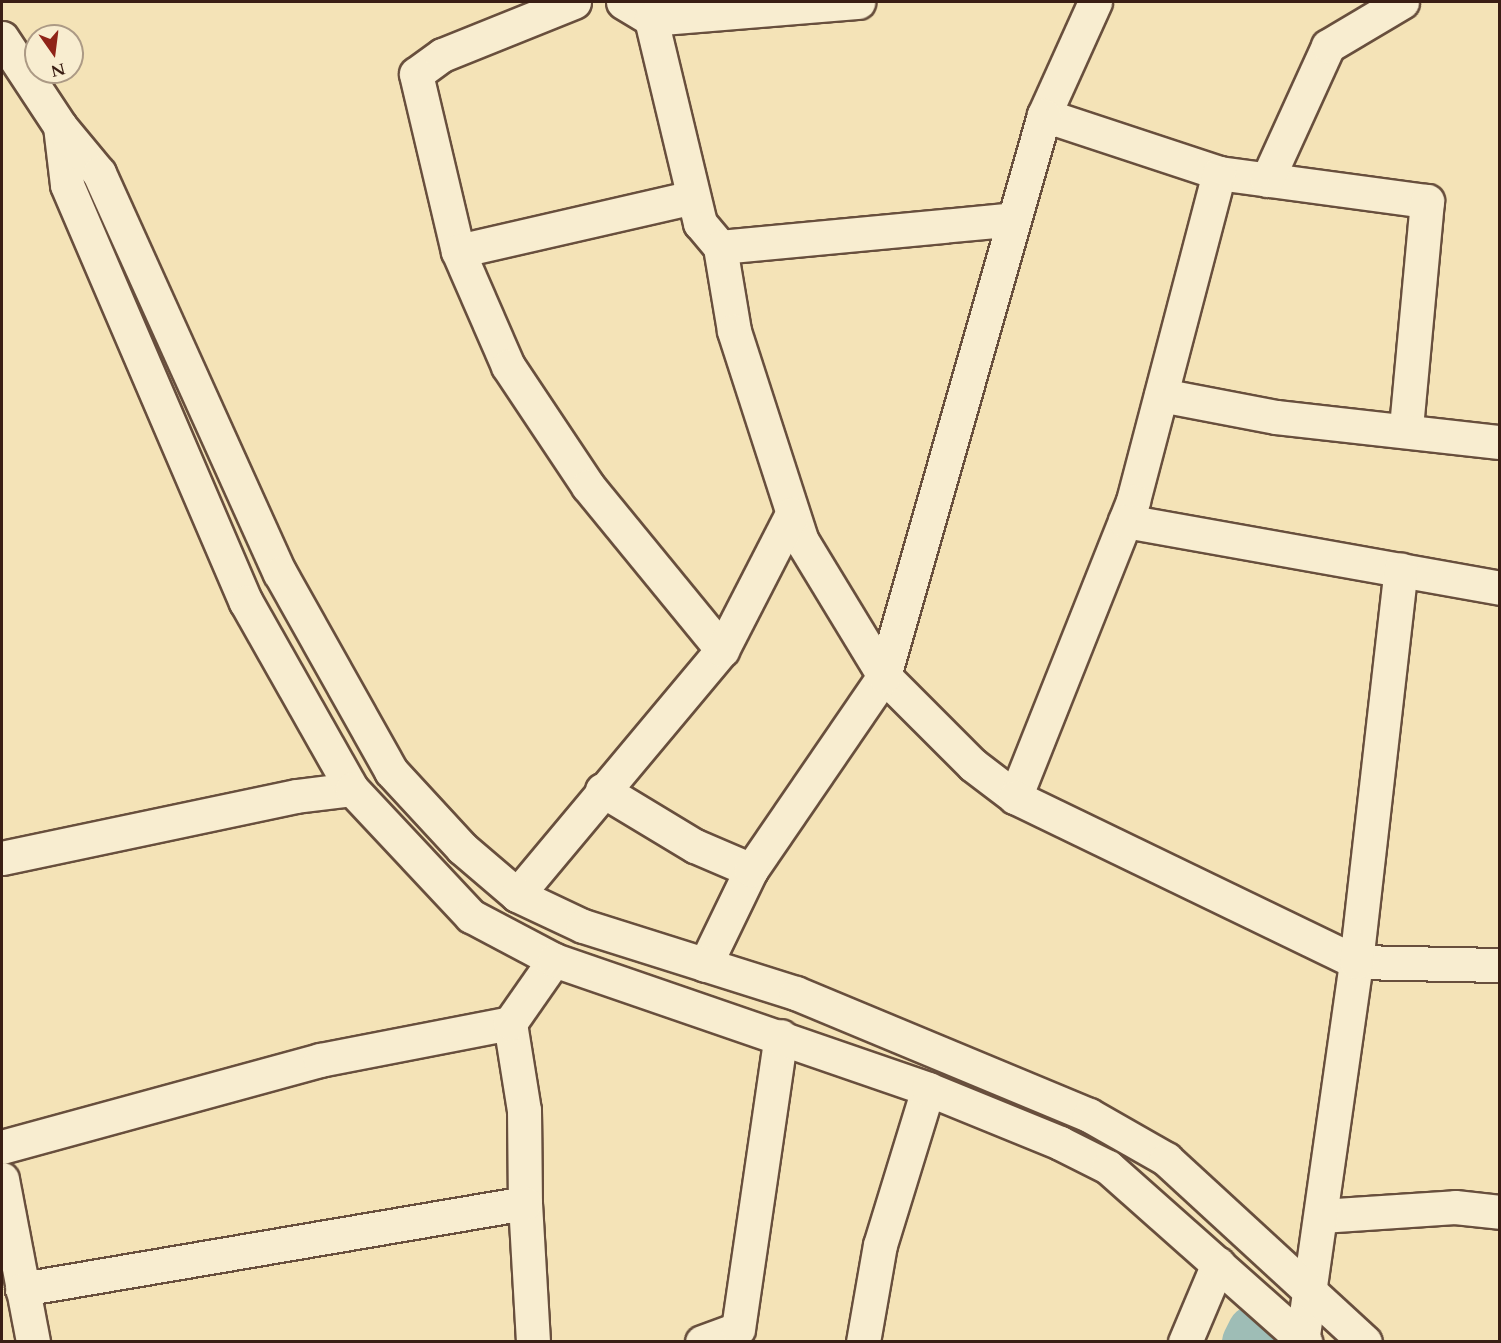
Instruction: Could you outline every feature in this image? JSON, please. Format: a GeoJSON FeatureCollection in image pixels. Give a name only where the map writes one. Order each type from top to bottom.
{"type":"FeatureCollection","features":[{"type":"Feature","properties":{"kind":"street"},"geometry":{"type":"LineString","coordinates":[[574,2],[442,55],[416,74],[458,250],[508,366],[588,486],[722,650]]}},
{"type":"Feature","properties":{"kind":"street"},"geometry":{"type":"LineString","coordinates":[[623,2],[651,19],[858,2]]}},
{"type":"Feature","properties":{"kind":"street"},"geometry":{"type":"LineString","coordinates":[[705,965],[751,870],[884,676],[1044,115],[1095,2]]}},
{"type":"Feature","properties":{"kind":"street"},"geometry":{"type":"LineString","coordinates":[[1267,180],[1329,46],[1402,2]]}},
{"type":"Feature","properties":{"kind":"street"},"geometry":{"type":"LineString","coordinates":[[651,19],[700,223],[720,247],[734,331],[792,514],[802,541],[884,676],[974,765],[1015,797],[1356,962],[1500,965]]}},
{"type":"Feature","properties":{"kind":"street"},"geometry":{"type":"LineString","coordinates":[[2,38],[60,126],[99,173],[280,573],[392,771],[462,848],[517,895],[583,926],[796,993],[1089,1116],[1166,1159],[1365,1341]]}},
{"type":"Feature","properties":{"kind":"street"},"geometry":{"type":"LineString","coordinates":[[1044,115],[1219,173],[1427,201],[1406,429]]}},
{"type":"Feature","properties":{"kind":"street"},"geometry":{"type":"LineString","coordinates":[[60,126],[67,185],[246,602],[352,789],[471,916],[554,960],[781,1036],[928,1089],[1060,1143],[1108,1167],[1304,1341]]}},
{"type":"Feature","properties":{"kind":"street"},"geometry":{"type":"LineString","coordinates":[[1015,797],[1125,521],[1161,395],[1219,173]]}},
{"type":"Feature","properties":{"kind":"street"},"geometry":{"type":"LineString","coordinates":[[458,250],[693,197]]}},
{"type":"Feature","properties":{"kind":"street"},"geometry":{"type":"LineString","coordinates":[[720,247],[1014,219]]}},
{"type":"Feature","properties":{"kind":"street"},"geometry":{"type":"LineString","coordinates":[[1161,395],[1276,417],[1406,429],[1500,442]]}},
{"type":"Feature","properties":{"kind":"street"},"geometry":{"type":"LineString","coordinates":[[517,895],[602,790],[722,650],[792,514]]}},
{"type":"Feature","properties":{"kind":"street"},"geometry":{"type":"LineString","coordinates":[[1125,521],[1500,588]]}},
{"type":"Feature","properties":{"kind":"street"},"geometry":{"type":"LineString","coordinates":[[1304,1341],[1356,962],[1401,570]]}},
{"type":"Feature","properties":{"kind":"street"},"geometry":{"type":"LineString","coordinates":[[2,858],[296,796],[352,789],[392,771]]}},
{"type":"Feature","properties":{"kind":"street"},"geometry":{"type":"LineString","coordinates":[[602,790],[695,846],[751,870]]}},
{"type":"Feature","properties":{"kind":"street"},"geometry":{"type":"LineString","coordinates":[[2,1147],[320,1060],[510,1023],[554,960]]}},
{"type":"Feature","properties":{"kind":"street"},"geometry":{"type":"LineString","coordinates":[[510,1023],[524,1110],[525,1203],[533,1341]]}},
{"type":"Feature","properties":{"kind":"street"},"geometry":{"type":"LineString","coordinates":[[702,1341],[738,1329],[781,1036]]}},
{"type":"Feature","properties":{"kind":"street"},"geometry":{"type":"LineString","coordinates":[[863,1341],[880,1245],[928,1089]]}},
{"type":"Feature","properties":{"kind":"street"},"geometry":{"type":"LineString","coordinates":[[2,1179],[33,1341]]}},
{"type":"Feature","properties":{"kind":"street"},"geometry":{"type":"LineString","coordinates":[[22,1289],[525,1203]]}},
{"type":"Feature","properties":{"kind":"street"},"geometry":{"type":"LineString","coordinates":[[1321,1216],[1455,1207],[1500,1212]]}},
{"type":"Feature","properties":{"kind":"street"},"geometry":{"type":"LineString","coordinates":[[1185,1341],[1218,1264]]}},
{"type":"Feature","properties":{"kind":"waterway"},"geometry":{"type":"LineString","coordinates":[[1247,1342],[1253,1330]]}}]}
